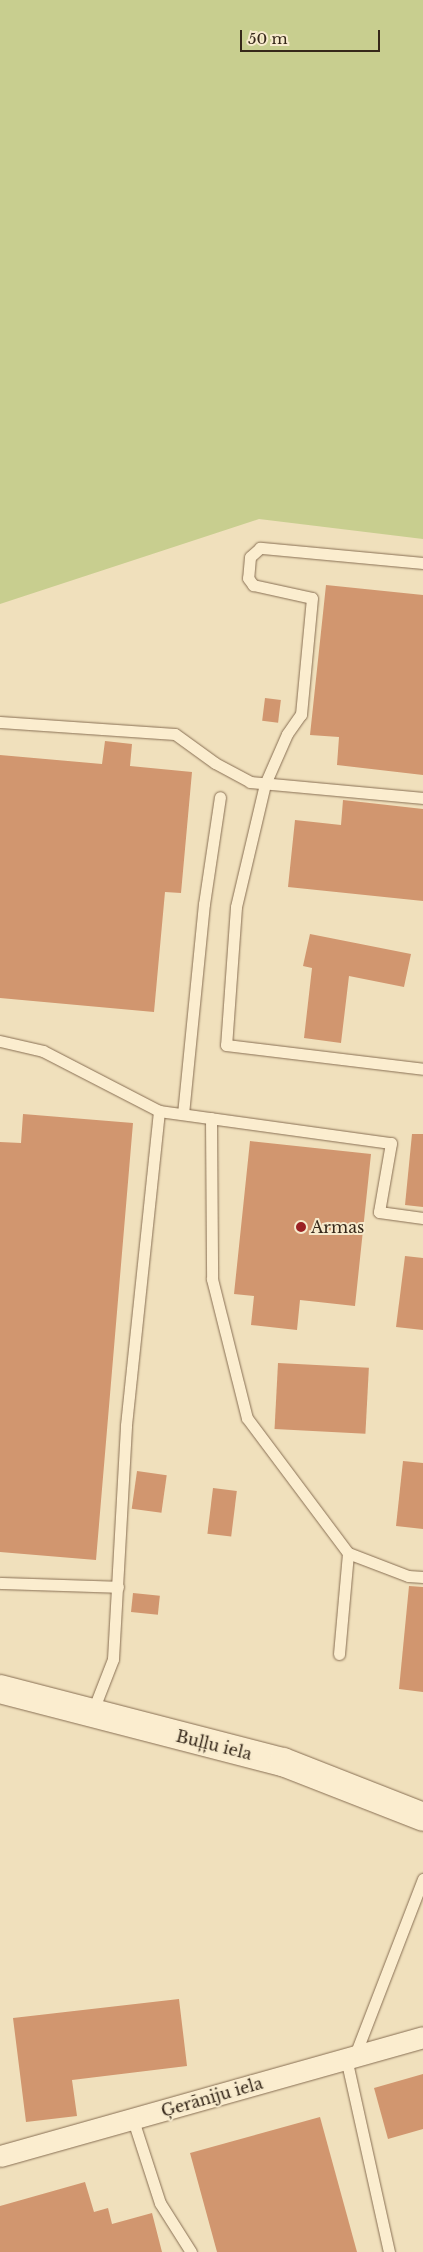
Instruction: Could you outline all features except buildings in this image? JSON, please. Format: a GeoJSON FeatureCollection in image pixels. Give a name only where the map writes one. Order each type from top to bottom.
{"type":"FeatureCollection","features":[{"type":"Feature","properties":{"kind":"street","name":"Buļļu iela"},"geometry":{"type":"LineString","coordinates":[[0,1689],[283,1762],[423,1817]]}},
{"type":"Feature","properties":{"kind":"street","name":"Ģerāniju iela"},"geometry":{"type":"LineString","coordinates":[[0,2156],[423,2037]]}},
{"type":"Feature","properties":{"kind":"lane"},"geometry":{"type":"LineString","coordinates":[[423,563],[260,548],[250,556],[248,578],[253,585],[312,598],[302,714],[287,734],[265,784],[236,907],[226,1045],[423,1069]]}},
{"type":"Feature","properties":{"kind":"lane"},"geometry":{"type":"LineString","coordinates":[[0,722],[175,734],[243,778],[265,784],[423,798]]}},
{"type":"Feature","properties":{"kind":"lane"},"geometry":{"type":"LineString","coordinates":[[183,1114],[204,904],[220,797]]}},
{"type":"Feature","properties":{"kind":"lane"},"geometry":{"type":"LineString","coordinates":[[0,1041],[43,1052],[159,1111],[391,1142],[379,1212],[423,1218]]}},
{"type":"Feature","properties":{"kind":"lane"},"geometry":{"type":"LineString","coordinates":[[91,1714],[113,1659],[126,1425],[159,1111]]}},
{"type":"Feature","properties":{"kind":"lane"},"geometry":{"type":"LineString","coordinates":[[211,1118],[212,1279],[248,1418],[348,1553],[408,1576],[423,1577]]}},
{"type":"Feature","properties":{"kind":"lane"},"geometry":{"type":"LineString","coordinates":[[339,1654],[348,1553]]}},
{"type":"Feature","properties":{"kind":"lane"},"geometry":{"type":"LineString","coordinates":[[0,1583],[118,1587]]}},
{"type":"Feature","properties":{"kind":"lane"},"geometry":{"type":"LineString","coordinates":[[390,2252],[351,2057],[423,1879]]}},
{"type":"Feature","properties":{"kind":"lane"},"geometry":{"type":"LineString","coordinates":[[132,2120],[160,2203],[191,2252]]}},
{"type":"Feature","properties":{"kind":"green space"},"geometry":{"type":"Polygon","coordinates":[[[0,0],[423,0],[423,539],[259,519],[0,604],[0,0]]]}},
{"type":"Feature","properties":{"kind":"place","name":"Armas"},"geometry":{"type":"Point","coordinates":[301,1227]}}]}
